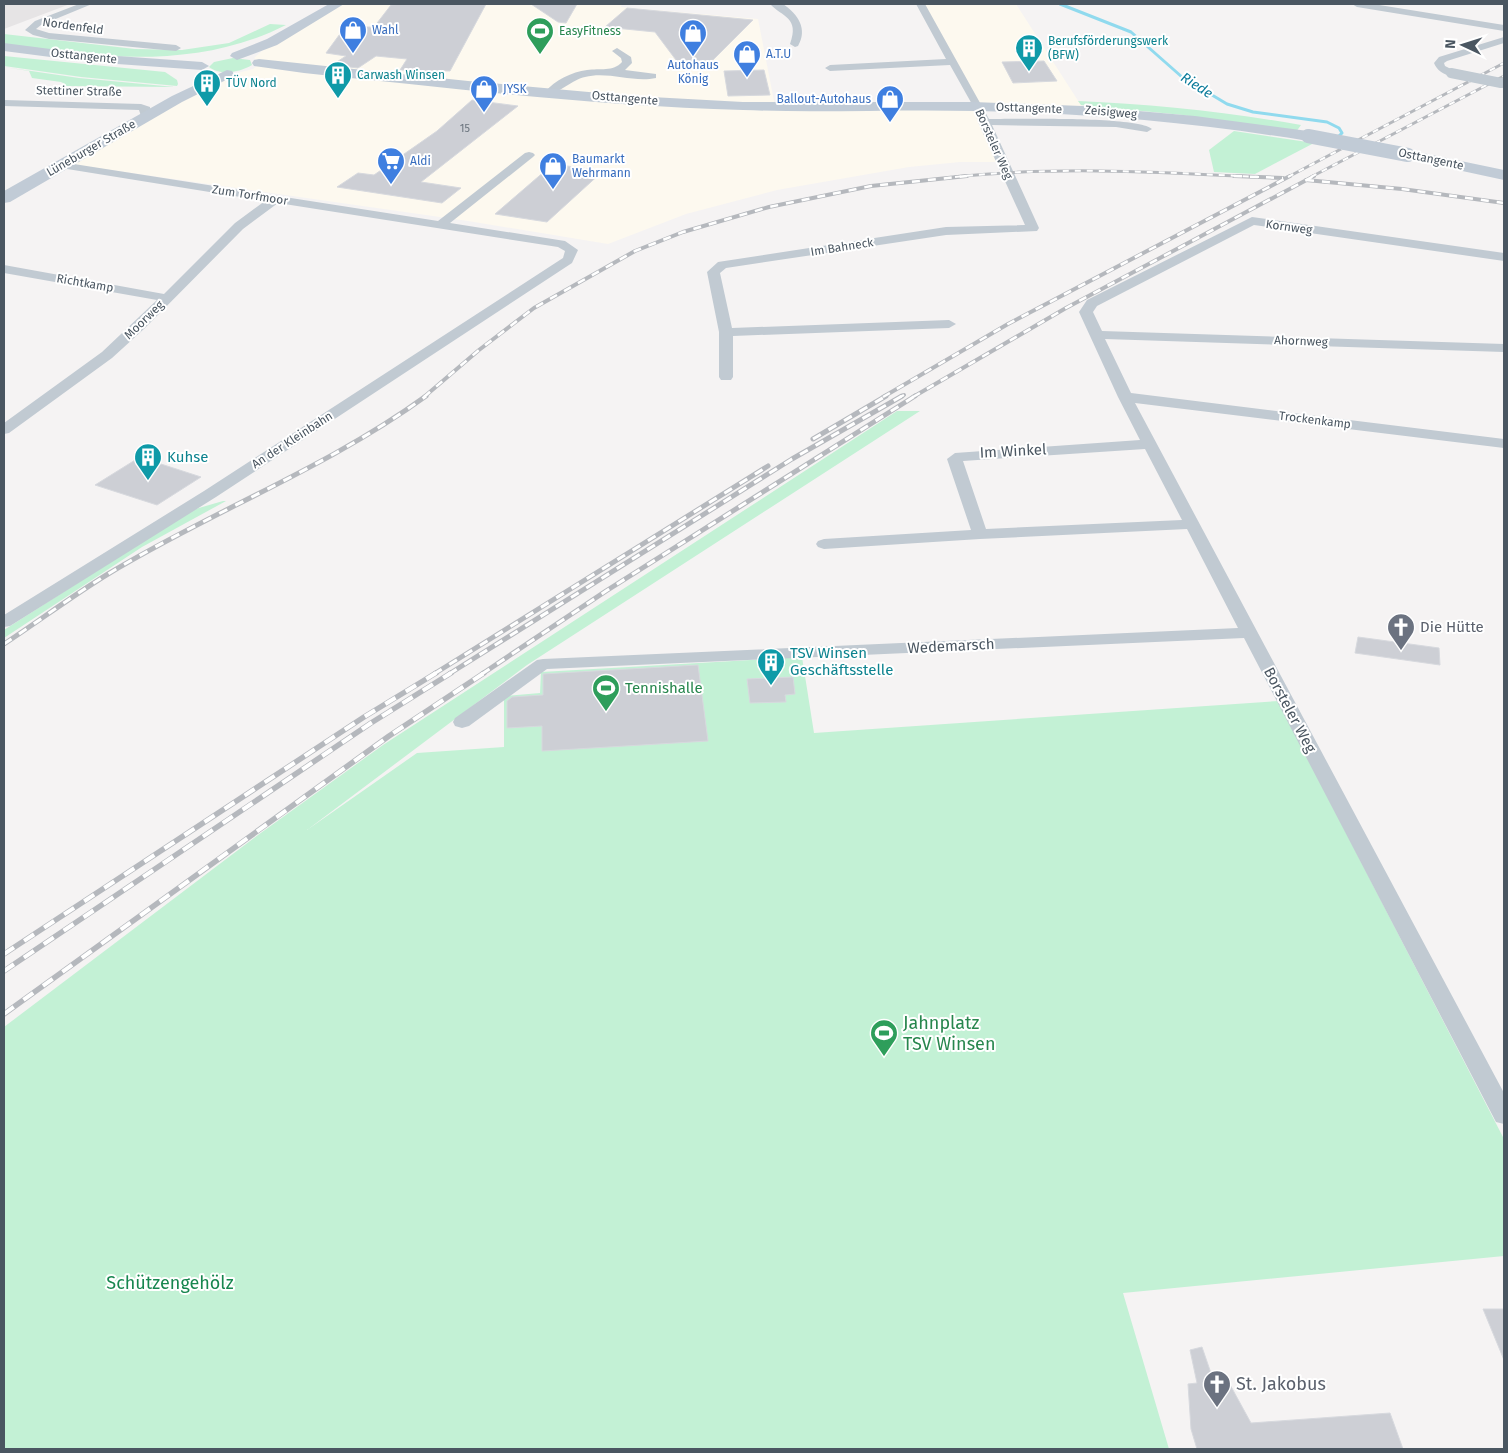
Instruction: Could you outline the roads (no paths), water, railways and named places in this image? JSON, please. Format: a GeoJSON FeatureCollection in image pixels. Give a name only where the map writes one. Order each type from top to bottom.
{"type":"FeatureCollection","features":[{"type":"Feature","properties":{"kind":"main road"},"geometry":{"type":"LineString","coordinates":[[211,63],[237,56],[272,42],[338,4]]}},
{"type":"Feature","properties":{"kind":"main road"},"geometry":{"type":"LineString","coordinates":[[237,56],[251,67],[272,42]]}},
{"type":"Feature","properties":{"kind":"main road","name":"Osttangente"},"geometry":{"type":"LineString","coordinates":[[4,48],[89,58],[211,63]]}},
{"type":"Feature","properties":{"kind":"main road","name":"Lüneburger Straße"},"geometry":{"type":"LineString","coordinates":[[177,98],[211,63],[227,74]]}},
{"type":"Feature","properties":{"kind":"main road","name":"Osttangente"},"geometry":{"type":"LineString","coordinates":[[251,67],[304,69],[654,101],[727,105],[978,106],[1084,110],[1155,116],[1242,125],[1308,136],[1504,175]]}},
{"type":"Feature","properties":{"kind":"main road","name":"Lüneburger Straße"},"geometry":{"type":"LineString","coordinates":[[4,198],[146,113],[192,93],[227,74],[251,67]]}},
{"type":"Feature","properties":{"kind":"street","name":"Nordenfeld"},"geometry":{"type":"LineString","coordinates":[[87,4],[38,23],[30,30],[39,36],[176,48]]}},
{"type":"Feature","properties":{"kind":"street"},"geometry":{"type":"LineString","coordinates":[[774,4],[783,7],[793,17],[799,34],[795,44]]}},
{"type":"Feature","properties":{"kind":"street","name":"Borsteler Weg"},"geometry":{"type":"LineString","coordinates":[[920,4],[978,106],[983,122],[1033,228]]}},
{"type":"Feature","properties":{"kind":"street"},"geometry":{"type":"LineString","coordinates":[[1358,4],[1504,28]]}},
{"type":"Feature","properties":{"kind":"street"},"geometry":{"type":"LineString","coordinates":[[1412,12],[1425,7]]}},
{"type":"Feature","properties":{"kind":"street"},"geometry":{"type":"LineString","coordinates":[[1489,25],[1504,18]]}},
{"type":"Feature","properties":{"kind":"street"},"geometry":{"type":"LineString","coordinates":[[1503,83],[1474,79],[1451,73],[1441,68],[1439,63],[1443,59],[1504,40]]}},
{"type":"Feature","properties":{"kind":"street","name":"Osttangente"},"geometry":{"type":"LineString","coordinates":[[550,92],[563,79],[578,74],[621,69],[627,63],[626,58],[618,51]]}},
{"type":"Feature","properties":{"kind":"street"},"geometry":{"type":"LineString","coordinates":[[830,68],[952,62]]}},
{"type":"Feature","properties":{"kind":"street","name":"Osttangente"},"geometry":{"type":"LineString","coordinates":[[613,71],[652,76]]}},
{"type":"Feature","properties":{"kind":"street","name":"Stettiner Straße"},"geometry":{"type":"LineString","coordinates":[[4,103],[123,105],[146,113]]}},
{"type":"Feature","properties":{"kind":"street","name":"Zeisigweg"},"geometry":{"type":"LineString","coordinates":[[983,122],[1116,124],[1147,129]]}},
{"type":"Feature","properties":{"kind":"street"},"geometry":{"type":"LineString","coordinates":[[440,225],[529,154]]}},
{"type":"Feature","properties":{"kind":"street","name":"Zum Torfmoor"},"geometry":{"type":"LineString","coordinates":[[61,165],[561,244],[572,250]]}},
{"type":"Feature","properties":{"kind":"street","name":"Moorweg"},"geometry":{"type":"LineString","coordinates":[[4,430],[107,354],[140,325],[240,226],[275,199]]}},
{"type":"Feature","properties":{"kind":"street","name":"Kornweg"},"geometry":{"type":"LineString","coordinates":[[1092,303],[1252,221],[1504,257]]}},
{"type":"Feature","properties":{"kind":"street","name":"Im Bahneck"},"geometry":{"type":"LineString","coordinates":[[726,377],[726,332],[713,272],[722,265],[946,232],[1033,228]]}},
{"type":"Feature","properties":{"kind":"street","name":"An der Kleinbahn"},"geometry":{"type":"LineString","coordinates":[[4,622],[210,494],[568,260],[572,250]]}},
{"type":"Feature","properties":{"kind":"street","name":"Richtkamp"},"geometry":{"type":"LineString","coordinates":[[4,269],[166,298]]}},
{"type":"Feature","properties":{"kind":"street","name":"Borsteler Weg"},"geometry":{"type":"LineString","coordinates":[[1092,303],[1086,312],[1125,396],[1504,1115]]}},
{"type":"Feature","properties":{"kind":"street"},"geometry":{"type":"LineString","coordinates":[[726,332],[949,324]]}},
{"type":"Feature","properties":{"kind":"street","name":"Ahornweg"},"geometry":{"type":"LineString","coordinates":[[1097,335],[1504,348]]}},
{"type":"Feature","properties":{"kind":"street","name":"Trockenkamp"},"geometry":{"type":"LineString","coordinates":[[1125,396],[1504,442]]}},
{"type":"Feature","properties":{"kind":"street","name":"Im Winkel"},"geometry":{"type":"LineString","coordinates":[[980,534],[955,459],[960,456],[1150,444]]}},
{"type":"Feature","properties":{"kind":"street"},"geometry":{"type":"LineString","coordinates":[[824,544],[980,534],[1192,524]]}},
{"type":"Feature","properties":{"kind":"street","name":"Wedemarsch"},"geometry":{"type":"LineString","coordinates":[[462,722],[544,664],[1249,633]]}},
{"type":"Feature","properties":{"kind":"waterway","name":"Riede"},"geometry":{"type":"LineString","coordinates":[[1060,4],[1131,32],[1182,77],[1227,104],[1253,112],[1327,122],[1339,128],[1342,133],[1339,136]]}},
{"type":"Feature","properties":{"kind":"railway"},"geometry":{"type":"LineString","coordinates":[[1288,177],[1504,63]]}},
{"type":"Feature","properties":{"kind":"railway"},"geometry":{"type":"LineString","coordinates":[[1311,177],[1504,76]]}},
{"type":"Feature","properties":{"kind":"railway"},"geometry":{"type":"LineString","coordinates":[[965,176],[1069,171],[1259,177]]}},
{"type":"Feature","properties":{"kind":"railway"},"geometry":{"type":"LineString","coordinates":[[424,397],[479,350],[534,308],[635,251],[683,232],[769,207],[871,186],[965,176]]}},
{"type":"Feature","properties":{"kind":"railway"},"geometry":{"type":"LineString","coordinates":[[955,177],[965,176]]}},
{"type":"Feature","properties":{"kind":"railway"},"geometry":{"type":"LineString","coordinates":[[1234,176],[1283,178]]}},
{"type":"Feature","properties":{"kind":"railway"},"geometry":{"type":"LineString","coordinates":[[883,397],[1008,324],[1290,176]]}},
{"type":"Feature","properties":{"kind":"railway"},"geometry":{"type":"LineString","coordinates":[[1306,180],[1314,176]]}},
{"type":"Feature","properties":{"kind":"railway"},"geometry":{"type":"LineString","coordinates":[[913,397],[1066,308],[1306,180]]}},
{"type":"Feature","properties":{"kind":"railway"},"geometry":{"type":"LineString","coordinates":[[1306,180],[1402,189],[1504,203]]}},
{"type":"Feature","properties":{"kind":"railway"},"geometry":{"type":"LineString","coordinates":[[4,644],[81,591],[147,551],[349,445],[388,422],[426,396]]}},
{"type":"Feature","properties":{"kind":"railway"},"geometry":{"type":"LineString","coordinates":[[813,439],[886,396]]}},
{"type":"Feature","properties":{"kind":"railway"},"geometry":{"type":"LineString","coordinates":[[449,674],[792,459],[902,396]]}},
{"type":"Feature","properties":{"kind":"railway"},"geometry":{"type":"LineString","coordinates":[[482,674],[606,591],[915,396]]}},
{"type":"Feature","properties":{"kind":"railway"},"geometry":{"type":"LineString","coordinates":[[434,674],[768,466]]}},
{"type":"Feature","properties":{"kind":"railway"},"geometry":{"type":"LineString","coordinates":[[4,954],[364,717],[436,673]]}},
{"type":"Feature","properties":{"kind":"railway"},"geometry":{"type":"LineString","coordinates":[[4,971],[371,723],[451,673]]}},
{"type":"Feature","properties":{"kind":"railway"},"geometry":{"type":"LineString","coordinates":[[4,1014],[389,736],[484,673]]}},
{"type":"Feature","properties":{"kind":"place","name":"Wahl"},"geometry":{"type":"Point","coordinates":[353,54]}},
{"type":"Feature","properties":{"kind":"place","name":"EasyFitness"},"geometry":{"type":"Point","coordinates":[540,55]}},
{"type":"Feature","properties":{"kind":"place","name":"Autohaus König"},"geometry":{"type":"Point","coordinates":[693,57]}},
{"type":"Feature","properties":{"kind":"place","name":"Berufsförderungswerk (BFW)"},"geometry":{"type":"Point","coordinates":[1029,72]}},
{"type":"Feature","properties":{"kind":"place","name":"A.T.U"},"geometry":{"type":"Point","coordinates":[747,78]}},
{"type":"Feature","properties":{"kind":"place","name":"Carwash Winsen"},"geometry":{"type":"Point","coordinates":[338,99]}},
{"type":"Feature","properties":{"kind":"place","name":"TÜV Nord"},"geometry":{"type":"Point","coordinates":[207,107]}},
{"type":"Feature","properties":{"kind":"place","name":"JYSK"},"geometry":{"type":"Point","coordinates":[484,113]}},
{"type":"Feature","properties":{"kind":"place","name":"Ballout-Autohaus"},"geometry":{"type":"Point","coordinates":[890,123]}},
{"type":"Feature","properties":{"kind":"place","name":"Aldi"},"geometry":{"type":"Point","coordinates":[391,185]}},
{"type":"Feature","properties":{"kind":"place","name":"Baumarkt Wehrmann"},"geometry":{"type":"Point","coordinates":[553,190]}},
{"type":"Feature","properties":{"kind":"place","name":"Kuhse"},"geometry":{"type":"Point","coordinates":[148,481]}},
{"type":"Feature","properties":{"kind":"place","name":"Die Hütte"},"geometry":{"type":"Point","coordinates":[1401,651]}},
{"type":"Feature","properties":{"kind":"place","name":"TSV Winsen Geschäftsstelle"},"geometry":{"type":"Point","coordinates":[771,686]}},
{"type":"Feature","properties":{"kind":"place","name":"Tennishalle"},"geometry":{"type":"Point","coordinates":[606,712]}},
{"type":"Feature","properties":{"kind":"place","name":"Jahnplatz TSV Winsen"},"geometry":{"type":"Point","coordinates":[884,1057]}},
{"type":"Feature","properties":{"kind":"place","name":"St. Jakobus"},"geometry":{"type":"Point","coordinates":[1217,1408]}},
{"type":"Feature","properties":{"kind":"park label","name":"Schützengehölz"},"geometry":{"type":"Point","coordinates":[170,1283]}}]}
